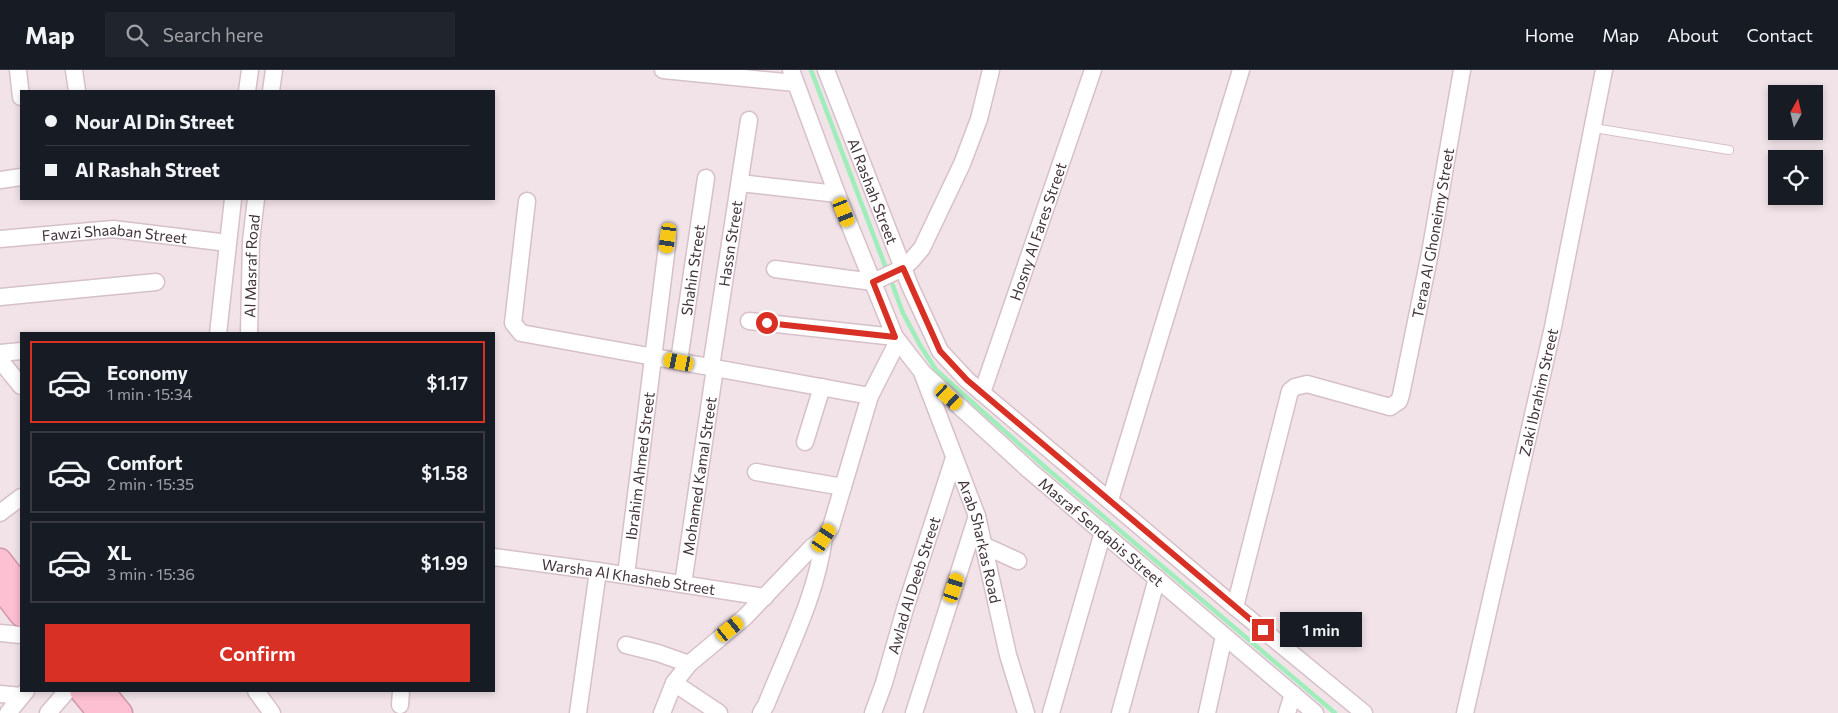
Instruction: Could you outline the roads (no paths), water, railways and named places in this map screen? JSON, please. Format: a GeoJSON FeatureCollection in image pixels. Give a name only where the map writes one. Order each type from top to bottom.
{"type":"FeatureCollection","features":[{"type":"Feature","properties":{"kind":"main road"},"geometry":{"type":"LineString","coordinates":[[0,560],[20,586]]}},
{"type":"Feature","properties":{"kind":"main road"},"geometry":{"type":"LineString","coordinates":[[0,588],[20,614]]}},
{"type":"Feature","properties":{"kind":"main road"},"geometry":{"type":"LineString","coordinates":[[83,692],[99,713]]}},
{"type":"Feature","properties":{"kind":"main road"},"geometry":{"type":"LineString","coordinates":[[104,692],[121,713]]}},
{"type":"Feature","properties":{"kind":"street"},"geometry":{"type":"LineString","coordinates":[[18,70],[20,90]]}},
{"type":"Feature","properties":{"kind":"street"},"geometry":{"type":"LineString","coordinates":[[74,70],[77,90]]}},
{"type":"Feature","properties":{"kind":"street"},"geometry":{"type":"LineString","coordinates":[[247,90],[250,70]]}},
{"type":"Feature","properties":{"kind":"street"},"geometry":{"type":"LineString","coordinates":[[271,90],[274,70]]}},
{"type":"Feature","properties":{"kind":"street"},"geometry":{"type":"LineString","coordinates":[[663,70],[793,77],[837,194],[896,339],[870,396],[831,527],[824,538],[818,569],[802,620],[763,712]]}},
{"type":"Feature","properties":{"kind":"street","name":"Al Rashah Street"},"geometry":{"type":"LineString","coordinates":[[826,70],[903,268],[940,351],[960,374],[982,393],[1235,607],[1364,713]]}},
{"type":"Feature","properties":{"kind":"street"},"geometry":{"type":"LineString","coordinates":[[775,269],[873,282],[903,268],[922,248],[962,164],[979,119],[991,70]]}},
{"type":"Feature","properties":{"kind":"street","name":"Hosny Al Fares Street"},"geometry":{"type":"LineString","coordinates":[[982,393],[1093,70]]}},
{"type":"Feature","properties":{"kind":"street"},"geometry":{"type":"LineString","coordinates":[[1110,500],[1242,70]]}},
{"type":"Feature","properties":{"kind":"street","name":"Teraa Al Ghoneimy Street"},"geometry":{"type":"LineString","coordinates":[[1235,607],[1290,391],[1295,387],[1307,384],[1390,407],[1399,401],[1430,253],[1462,70]]}},
{"type":"Feature","properties":{"kind":"street","name":"Zaki Ibrahim Street"},"geometry":{"type":"LineString","coordinates":[[1465,713],[1553,327],[1604,70]]}},
{"type":"Feature","properties":{"kind":"street","name":"Hassn Street"},"geometry":{"type":"LineString","coordinates":[[713,368],[749,120]]}},
{"type":"Feature","properties":{"kind":"street"},"geometry":{"type":"LineString","coordinates":[[0,180],[20,178]]}},
{"type":"Feature","properties":{"kind":"street","name":"Shahin Street"},"geometry":{"type":"LineString","coordinates":[[679,362],[706,178]]}},
{"type":"Feature","properties":{"kind":"street"},"geometry":{"type":"LineString","coordinates":[[740,183],[837,194]]}},
{"type":"Feature","properties":{"kind":"street"},"geometry":{"type":"LineString","coordinates":[[218,332],[233,200]]}},
{"type":"Feature","properties":{"kind":"street","name":"Al Masraf Road"},"geometry":{"type":"LineString","coordinates":[[249,332],[250,242],[256,200]]}},
{"type":"Feature","properties":{"kind":"street"},"geometry":{"type":"LineString","coordinates":[[528,201],[513,323],[521,333],[870,396]]}},
{"type":"Feature","properties":{"kind":"street","name":"Fawzi Shaaban Street"},"geometry":{"type":"LineString","coordinates":[[0,239],[113,229],[228,243]]}},
{"type":"Feature","properties":{"kind":"street","name":"Ibrahim Ahmed Street"},"geometry":{"type":"LineString","coordinates":[[626,575],[668,238]]}},
{"type":"Feature","properties":{"kind":"street"},"geometry":{"type":"LineString","coordinates":[[0,297],[156,282]]}},
{"type":"Feature","properties":{"kind":"street"},"geometry":{"type":"LineString","coordinates":[[749,321],[896,339]]}},
{"type":"Feature","properties":{"kind":"street","name":"Masraf Sendabis Street"},"geometry":{"type":"LineString","coordinates":[[896,339],[923,373],[1029,470],[1315,713]]}},
{"type":"Feature","properties":{"kind":"street"},"geometry":{"type":"LineString","coordinates":[[0,353],[20,351]]}},
{"type":"Feature","properties":{"kind":"street"},"geometry":{"type":"LineString","coordinates":[[0,360],[20,385]]}},
{"type":"Feature","properties":{"kind":"street","name":"Mohamed Kamal Street"},"geometry":{"type":"LineString","coordinates":[[683,584],[713,368]]}},
{"type":"Feature","properties":{"kind":"street","name":"Arab Sharkas Road"},"geometry":{"type":"LineString","coordinates":[[923,373],[976,516],[1008,655],[1026,713]]}},
{"type":"Feature","properties":{"kind":"street"},"geometry":{"type":"LineString","coordinates":[[806,442],[822,387]]}},
{"type":"Feature","properties":{"kind":"street","name":"Awlad Al Deeb Street"},"geometry":{"type":"LineString","coordinates":[[873,713],[954,458]]}},
{"type":"Feature","properties":{"kind":"street"},"geometry":{"type":"LineString","coordinates":[[756,472],[843,487]]}},
{"type":"Feature","properties":{"kind":"street"},"geometry":{"type":"LineString","coordinates":[[0,513],[20,498]]}},
{"type":"Feature","properties":{"kind":"street"},"geometry":{"type":"LineString","coordinates":[[914,713],[976,516]]}},
{"type":"Feature","properties":{"kind":"street"},"geometry":{"type":"LineString","coordinates":[[1051,713],[1102,532]]}},
{"type":"Feature","properties":{"kind":"street"},"geometry":{"type":"LineString","coordinates":[[662,713],[674,683],[689,664],[745,617],[812,546],[824,538]]}},
{"type":"Feature","properties":{"kind":"street"},"geometry":{"type":"LineString","coordinates":[[983,545],[1018,561]]}},
{"type":"Feature","properties":{"kind":"street","name":"Warsha Al Khasheb Street"},"geometry":{"type":"LineString","coordinates":[[495,557],[598,570],[765,597]]}},
{"type":"Feature","properties":{"kind":"street"},"geometry":{"type":"LineString","coordinates":[[578,713],[598,570]]}},
{"type":"Feature","properties":{"kind":"street"},"geometry":{"type":"LineString","coordinates":[[1120,713],[1157,578]]}},
{"type":"Feature","properties":{"kind":"street"},"geometry":{"type":"LineString","coordinates":[[0,633],[20,635]]}},
{"type":"Feature","properties":{"kind":"street"},"geometry":{"type":"LineString","coordinates":[[1206,713],[1224,636]]}},
{"type":"Feature","properties":{"kind":"street"},"geometry":{"type":"LineString","coordinates":[[626,645],[658,653],[689,664]]}},
{"type":"Feature","properties":{"kind":"street"},"geometry":{"type":"LineString","coordinates":[[674,683],[719,713]]}},
{"type":"Feature","properties":{"kind":"street"},"geometry":{"type":"LineString","coordinates":[[48,713],[66,692]]}},
{"type":"Feature","properties":{"kind":"street"},"geometry":{"type":"LineString","coordinates":[[257,692],[272,713]]}},
{"type":"Feature","properties":{"kind":"street"},"geometry":{"type":"LineString","coordinates":[[0,694],[24,694]]}},
{"type":"Feature","properties":{"kind":"street"},"geometry":{"type":"LineString","coordinates":[[8,713],[24,694]]}},
{"type":"Feature","properties":{"kind":"street"},"geometry":{"type":"LineString","coordinates":[[1287,713],[1292,694]]}},
{"type":"Feature","properties":{"kind":"lane"},"geometry":{"type":"LineString","coordinates":[[1594,128],[1729,150]]}},
{"type":"Feature","properties":{"kind":"waterway"},"geometry":{"type":"LineString","coordinates":[[811,70],[887,271]]}},
{"type":"Feature","properties":{"kind":"waterway"},"geometry":{"type":"LineString","coordinates":[[890,278],[903,313],[936,370],[1045,467],[1335,713]]}}]}
